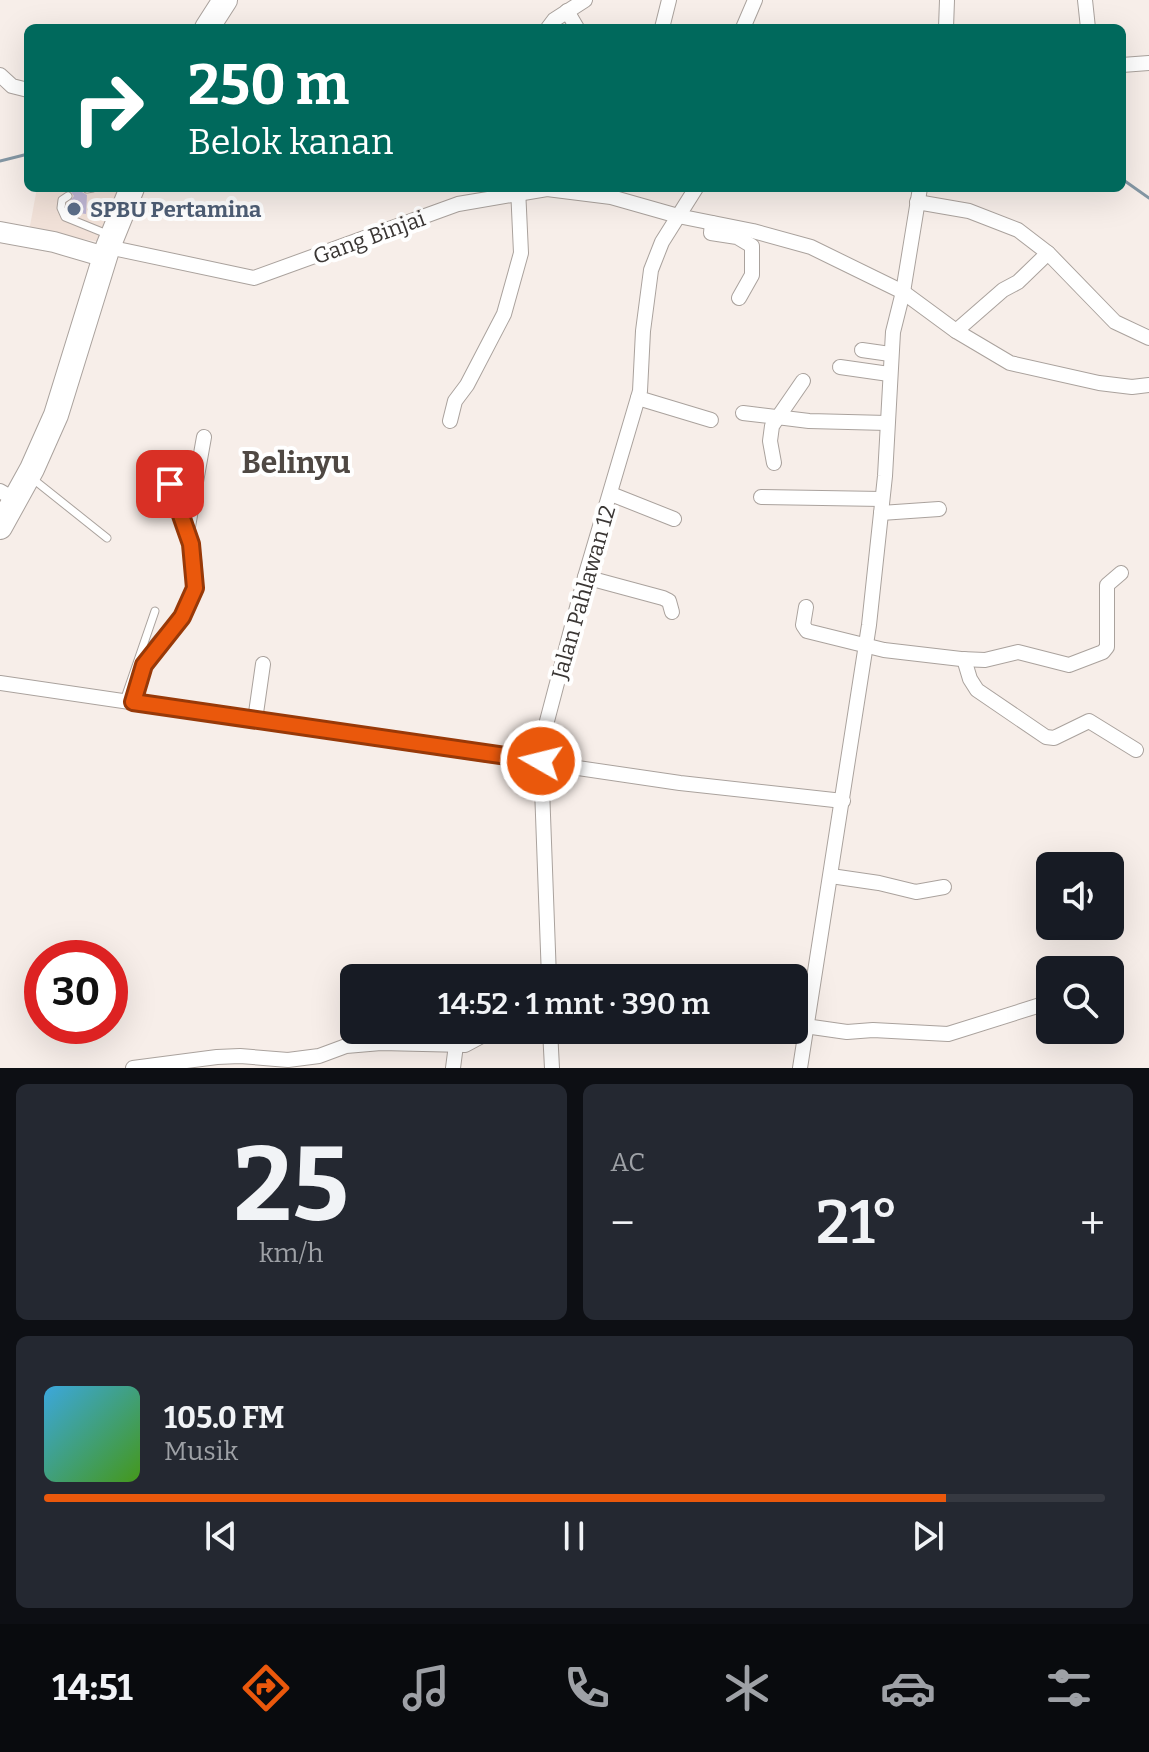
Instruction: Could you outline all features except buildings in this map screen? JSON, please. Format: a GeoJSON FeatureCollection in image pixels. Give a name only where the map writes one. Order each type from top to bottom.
{"type":"FeatureCollection","features":[{"type":"Feature","properties":{"kind":"highway"},"geometry":{"type":"LineString","coordinates":[[210,24],[225,0]]}},
{"type":"Feature","properties":{"kind":"highway"},"geometry":{"type":"LineString","coordinates":[[0,527],[7,495],[28,475],[56,415],[109,247],[130,192]]}},
{"type":"Feature","properties":{"kind":"street"},"geometry":{"type":"LineString","coordinates":[[551,24],[585,0]]}},
{"type":"Feature","properties":{"kind":"street"},"geometry":{"type":"LineString","coordinates":[[663,24],[669,0]]}},
{"type":"Feature","properties":{"kind":"street"},"geometry":{"type":"LineString","coordinates":[[745,24],[755,0]]}},
{"type":"Feature","properties":{"kind":"street"},"geometry":{"type":"LineString","coordinates":[[946,24],[947,0]]}},
{"type":"Feature","properties":{"kind":"street"},"geometry":{"type":"LineString","coordinates":[[1085,0],[1088,24]]}},
{"type":"Feature","properties":{"kind":"street"},"geometry":{"type":"LineString","coordinates":[[567,11],[575,24]]}},
{"type":"Feature","properties":{"kind":"street"},"geometry":{"type":"LineString","coordinates":[[1126,65],[1149,63]]}},
{"type":"Feature","properties":{"kind":"street"},"geometry":{"type":"LineString","coordinates":[[0,75],[12,86],[24,89]]}},
{"type":"Feature","properties":{"kind":"street","name":"Gang Binjai"},"geometry":{"type":"LineString","coordinates":[[109,247],[254,278],[458,204],[513,192]]}},
{"type":"Feature","properties":{"kind":"street"},"geometry":{"type":"LineString","coordinates":[[450,421],[455,401],[467,385],[504,314],[521,253],[518,192]]}},
{"type":"Feature","properties":{"kind":"street","name":"Gang Binjai"},"geometry":{"type":"LineString","coordinates":[[575,192],[611,197],[811,247],[903,292],[956,331],[1010,363],[1099,383],[1132,387],[1149,385]]}},
{"type":"Feature","properties":{"kind":"street","name":"Jalan Pahlawan 12"},"geometry":{"type":"LineString","coordinates":[[548,964],[541,761],[547,721],[585,577],[638,398],[651,270],[662,242],[693,192]]}},
{"type":"Feature","properties":{"kind":"street"},"geometry":{"type":"LineString","coordinates":[[808,1009],[866,645],[882,506],[890,354],[918,195],[1018,230],[1048,253],[1115,322],[1149,338]]}},
{"type":"Feature","properties":{"kind":"street"},"geometry":{"type":"LineString","coordinates":[[712,223],[711,233],[737,237],[752,246],[752,275],[739,298]]}},
{"type":"Feature","properties":{"kind":"street"},"geometry":{"type":"LineString","coordinates":[[0,232],[54,242],[109,247]]}},
{"type":"Feature","properties":{"kind":"street"},"geometry":{"type":"LineString","coordinates":[[956,331],[1003,290],[1018,282],[1048,253]]}},
{"type":"Feature","properties":{"kind":"street"},"geometry":{"type":"LineString","coordinates":[[862,350],[890,354]]}},
{"type":"Feature","properties":{"kind":"street"},"geometry":{"type":"LineString","coordinates":[[840,367],[889,374]]}},
{"type":"Feature","properties":{"kind":"street"},"geometry":{"type":"LineString","coordinates":[[774,463],[770,433],[803,381]]}},
{"type":"Feature","properties":{"kind":"street"},"geometry":{"type":"LineString","coordinates":[[638,398],[711,420]]}},
{"type":"Feature","properties":{"kind":"street"},"geometry":{"type":"LineString","coordinates":[[743,413],[887,423]]}},
{"type":"Feature","properties":{"kind":"street"},"geometry":{"type":"LineString","coordinates":[[187,532],[204,437]]}},
{"type":"Feature","properties":{"kind":"street"},"geometry":{"type":"LineString","coordinates":[[129,702],[144,665],[182,617],[195,588],[191,544],[170,484]]}},
{"type":"Feature","properties":{"kind":"street"},"geometry":{"type":"LineString","coordinates":[[611,494],[674,519]]}},
{"type":"Feature","properties":{"kind":"street"},"geometry":{"type":"LineString","coordinates":[[761,497],[939,509]]}},
{"type":"Feature","properties":{"kind":"street"},"geometry":{"type":"LineString","coordinates":[[806,607],[803,625],[807,631],[884,650],[985,660],[1018,652],[1069,665],[1103,652],[1108,643],[1107,585],[1121,573]]}},
{"type":"Feature","properties":{"kind":"street"},"geometry":{"type":"LineString","coordinates":[[585,577],[663,598],[669,601],[672,612]]}},
{"type":"Feature","properties":{"kind":"street"},"geometry":{"type":"LineString","coordinates":[[964,659],[977,690],[1046,737],[1054,738],[1089,721],[1136,750]]}},
{"type":"Feature","properties":{"kind":"street"},"geometry":{"type":"LineString","coordinates":[[255,720],[263,664]]}},
{"type":"Feature","properties":{"kind":"street"},"geometry":{"type":"LineString","coordinates":[[0,683],[680,783],[843,801]]}},
{"type":"Feature","properties":{"kind":"street"},"geometry":{"type":"LineString","coordinates":[[831,876],[916,892],[944,887]]}},
{"type":"Feature","properties":{"kind":"street"},"geometry":{"type":"LineString","coordinates":[[808,1026],[847,1032],[873,1030],[948,1034],[1036,1006]]}},
{"type":"Feature","properties":{"kind":"street"},"geometry":{"type":"LineString","coordinates":[[133,1068],[228,1056],[288,1060],[319,1056],[346,1046],[381,1043],[467,1044]]}},
{"type":"Feature","properties":{"kind":"street"},"geometry":{"type":"LineString","coordinates":[[551,1044],[552,1068]]}},
{"type":"Feature","properties":{"kind":"street"},"geometry":{"type":"LineString","coordinates":[[800,1068],[803,1044]]}},
{"type":"Feature","properties":{"kind":"street"},"geometry":{"type":"LineString","coordinates":[[453,1068],[456,1045]]}},
{"type":"Feature","properties":{"kind":"lane"},"geometry":{"type":"LineString","coordinates":[[68,196],[62,200],[65,217],[109,247]]}},
{"type":"Feature","properties":{"kind":"lane"},"geometry":{"type":"LineString","coordinates":[[28,475],[107,538]]}},
{"type":"Feature","properties":{"kind":"lane"},"geometry":{"type":"LineString","coordinates":[[129,702],[155,611]]}},
{"type":"Feature","properties":{"kind":"shaded area","name":"SPBU Pertamina"},"geometry":{"type":"Polygon","coordinates":[[[36,192],[121,192],[102,242],[29,231],[36,192]]]}},
{"type":"Feature","properties":{"kind":"waterway"},"geometry":{"type":"LineString","coordinates":[[0,161],[24,155]]}},
{"type":"Feature","properties":{"kind":"waterway"},"geometry":{"type":"LineString","coordinates":[[1126,182],[1149,198]]}},
{"type":"Feature","properties":{"kind":"place","name":"SPBU Pertamina"},"geometry":{"type":"Point","coordinates":[74,209]}},
{"type":"Feature","properties":{"kind":"district","name":"Belinyu"},"geometry":{"type":"Point","coordinates":[296,463]}},
{"type":"Feature","properties":{"kind":"route"},"geometry":{"type":"LineString","coordinates":[[170,484],[191,544],[195,588],[182,617],[170,628],[144,665],[133,702],[541,761]]}}]}
